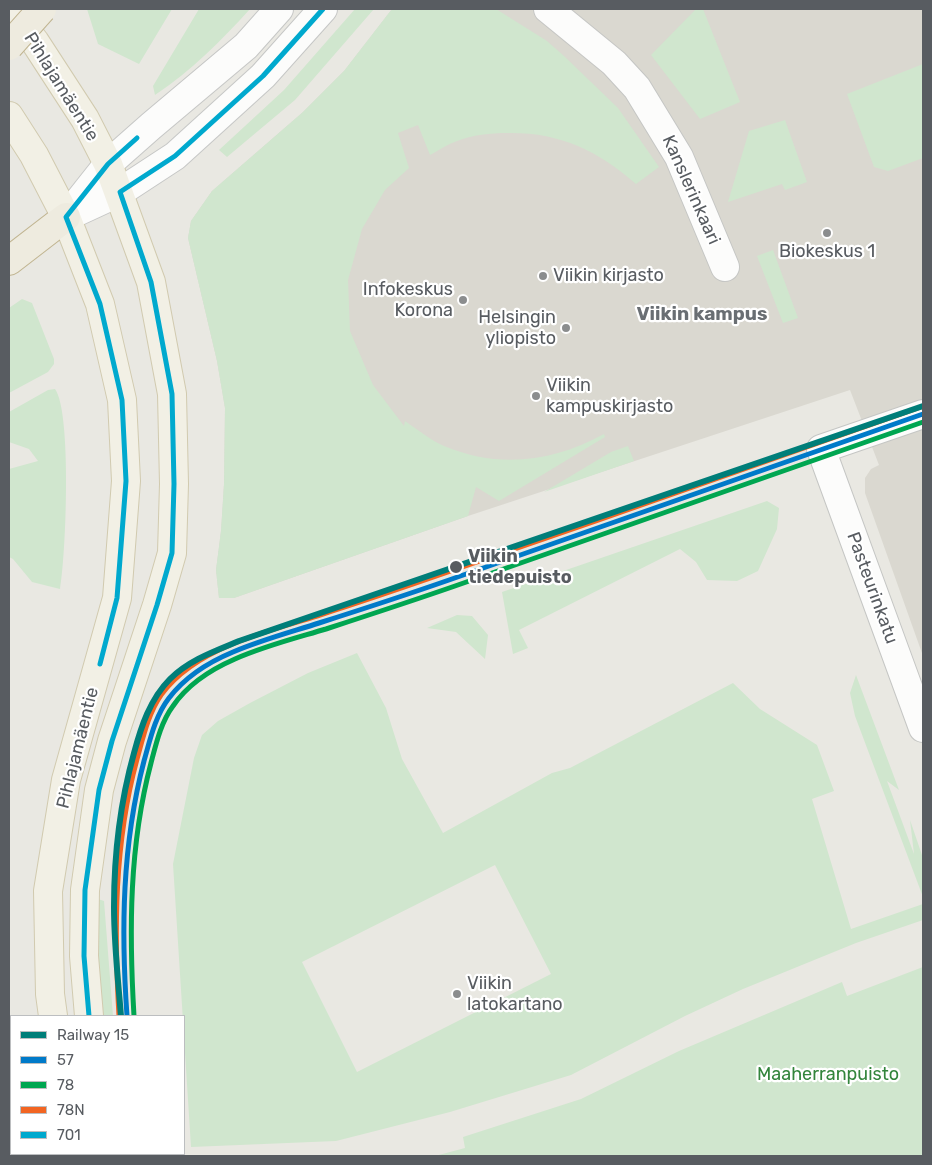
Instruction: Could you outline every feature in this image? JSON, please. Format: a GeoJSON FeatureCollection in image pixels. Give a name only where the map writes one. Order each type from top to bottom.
{"type":"FeatureCollection","features":[{"type":"Feature","properties":{"kind":"highway"},"geometry":{"type":"LineString","coordinates":[[9,46],[42,9]]}},
{"type":"Feature","properties":{"kind":"highway"},"geometry":{"type":"LineString","coordinates":[[9,261],[66,217]]}},
{"type":"Feature","properties":{"kind":"main road","name":"Pihlajamäentie"},"geometry":{"type":"LineString","coordinates":[[9,9],[35,42],[85,119],[120,192],[151,282],[172,394],[174,484],[172,553],[157,605],[112,741],[99,790],[85,890],[84,956],[88,1015]]}},
{"type":"Feature","properties":{"kind":"main road","name":"Pihlajamäentie"},"geometry":{"type":"LineString","coordinates":[[9,116],[34,155],[66,217],[100,304],[122,400],[126,481],[117,598],[66,780],[48,891],[50,994],[53,1015]]}},
{"type":"Feature","properties":{"kind":"street"},"geometry":{"type":"LineString","coordinates":[[66,217],[108,164],[246,46],[279,9]]}},
{"type":"Feature","properties":{"kind":"street"},"geometry":{"type":"LineString","coordinates":[[66,217],[120,192],[174,156],[263,76],[323,9]]}},
{"type":"Feature","properties":{"kind":"street","name":"Kanslerinkaari"},"geometry":{"type":"LineString","coordinates":[[548,9],[614,63],[637,88],[679,157],[725,267]]}},
{"type":"Feature","properties":{"kind":"street","name":"Pasteurinkatu"},"geometry":{"type":"LineString","coordinates":[[923,414],[821,449],[923,728]]}},
{"type":"Feature","properties":{"kind":"shaded area","name":"Helsingin yliopisto"},"geometry":{"type":"Polygon","coordinates":[[[392,9],[923,9],[923,656],[865,493],[865,478],[871,469],[879,465],[850,390],[468,516],[234,598],[219,598],[216,570],[224,484],[225,408],[217,361],[188,238],[191,221],[212,191],[303,112],[344,71],[392,9]]]}},
{"type":"Feature","properties":{"kind":"green space"},"geometry":{"type":"Polygon","coordinates":[[[87,9],[172,9],[139,64],[98,44],[87,9]]]}},
{"type":"Feature","properties":{"kind":"green space"},"geometry":{"type":"Polygon","coordinates":[[[199,9],[250,9],[205,55],[155,95],[153,86],[199,9]]]}},
{"type":"Feature","properties":{"kind":"green space"},"geometry":{"type":"Polygon","coordinates":[[[355,9],[374,9],[295,100],[227,157],[219,150],[284,90],[355,9]]]}},
{"type":"Feature","properties":{"kind":"green space"},"geometry":{"type":"Polygon","coordinates":[[[392,9],[496,9],[547,41],[618,108],[659,167],[636,184],[592,153],[576,145],[544,136],[507,133],[475,136],[454,142],[430,155],[418,125],[398,133],[409,168],[385,190],[362,229],[348,280],[350,331],[373,385],[404,426],[405,421],[439,444],[485,458],[505,460],[545,456],[565,451],[604,434],[605,437],[499,501],[476,487],[468,516],[234,598],[219,598],[216,570],[224,484],[225,408],[217,361],[188,238],[191,221],[212,191],[303,112],[344,71],[392,9]]]}},
{"type":"Feature","properties":{"kind":"green space"},"geometry":{"type":"Polygon","coordinates":[[[696,9],[703,9],[740,102],[700,119],[651,55],[696,9]]]}},
{"type":"Feature","properties":{"kind":"green space"},"geometry":{"type":"Polygon","coordinates":[[[923,64],[923,158],[888,171],[874,167],[847,94],[923,64]]]}},
{"type":"Feature","properties":{"kind":"green space"},"geometry":{"type":"Polygon","coordinates":[[[785,120],[807,182],[785,190],[782,184],[728,202],[749,131],[785,120]]]}},
{"type":"Feature","properties":{"kind":"green space"},"geometry":{"type":"Polygon","coordinates":[[[773,250],[798,318],[783,323],[757,256],[773,250]]]}},
{"type":"Feature","properties":{"kind":"green space"},"geometry":{"type":"Polygon","coordinates":[[[22,299],[32,303],[54,359],[54,364],[48,372],[9,393],[9,308],[22,299]]]}},
{"type":"Feature","properties":{"kind":"green space"},"geometry":{"type":"Polygon","coordinates":[[[55,389],[64,425],[66,454],[66,518],[60,589],[32,582],[13,559],[9,557],[9,469],[38,461],[29,449],[9,442],[9,412],[48,390],[55,389]]]}},
{"type":"Feature","properties":{"kind":"green space"},"geometry":{"type":"Polygon","coordinates":[[[628,446],[634,461],[544,492],[611,452],[628,446]]]}},
{"type":"Feature","properties":{"kind":"green space"},"geometry":{"type":"Polygon","coordinates":[[[767,501],[779,508],[777,529],[758,571],[737,581],[707,580],[696,562],[680,549],[519,630],[528,648],[513,654],[502,592],[767,501]]]}},
{"type":"Feature","properties":{"kind":"green space"},"geometry":{"type":"Polygon","coordinates":[[[457,615],[472,616],[488,635],[485,659],[456,632],[427,628],[457,615]]]}},
{"type":"Feature","properties":{"kind":"green space"},"geometry":{"type":"Polygon","coordinates":[[[357,653],[386,708],[402,759],[443,833],[552,773],[570,768],[733,683],[760,709],[817,745],[834,791],[812,799],[851,929],[923,904],[923,920],[856,943],[743,989],[685,1016],[571,1075],[450,1112],[336,1141],[191,1147],[185,1053],[185,1015],[183,1015],[173,864],[194,758],[202,735],[218,721],[308,673],[357,653]],[[495,865],[302,962],[357,1072],[551,974],[495,865]]]}},
{"type":"Feature","properties":{"kind":"green space"},"geometry":{"type":"Polygon","coordinates":[[[856,675],[899,790],[887,781],[914,854],[910,820],[923,858],[923,897],[855,716],[850,693],[856,675]]]}},
{"type":"Feature","properties":{"kind":"green space"},"geometry":{"type":"Polygon","coordinates":[[[95,898],[104,901],[113,1015],[98,1015],[95,898]]]}},
{"type":"Feature","properties":{"kind":"green space","name":"Maaherranpuisto"},"geometry":{"type":"Polygon","coordinates":[[[923,967],[923,1156],[435,1156],[465,1148],[463,1137],[581,1099],[679,1051],[842,982],[847,996],[923,967]]]}},
{"type":"Feature","properties":{"kind":"rail line","name":"15"},"geometry":{"type":"LineString","coordinates":[[121,1015],[115,948],[114,907],[115,868],[122,810],[129,772],[147,714],[157,695],[177,672],[185,666],[239,641],[923,406]]}},
{"type":"Feature","properties":{"kind":"transit line","name":"701"},"geometry":{"type":"LineString","coordinates":[[89,1015],[84,956],[85,890],[99,790],[112,741],[157,605],[172,553],[174,484],[172,394],[151,282],[120,192],[175,156],[263,76],[323,9]]}},
{"type":"Feature","properties":{"kind":"transit line","name":"701"},"geometry":{"type":"LineString","coordinates":[[100,664],[117,598],[126,481],[122,400],[100,304],[66,217],[108,164],[137,138]]}},
{"type":"Feature","properties":{"kind":"transit line","name":"78N"},"geometry":{"type":"LineString","coordinates":[[119,1015],[116,919],[120,855],[129,791],[149,718],[161,695],[183,672],[211,654],[273,629],[416,583],[921,407]]}},
{"type":"Feature","properties":{"kind":"transit line","name":"57"},"geometry":{"type":"LineString","coordinates":[[127,1015],[124,920],[127,856],[131,824],[144,761],[157,720],[164,705],[182,683],[215,660],[254,644],[433,586],[923,414]]}},
{"type":"Feature","properties":{"kind":"transit line","name":"78"},"geometry":{"type":"LineString","coordinates":[[134,1015],[131,920],[138,826],[151,763],[162,726],[179,698],[193,684],[209,672],[257,650],[439,592],[923,422]]}},
{"type":"Feature","properties":{"kind":"place","name":"Biokeskus 1"},"geometry":{"type":"Point","coordinates":[827,233]}},
{"type":"Feature","properties":{"kind":"place","name":"Viikin kirjasto"},"geometry":{"type":"Point","coordinates":[543,276]}},
{"type":"Feature","properties":{"kind":"place","name":"Infokeskus Korona"},"geometry":{"type":"Point","coordinates":[463,300]}},
{"type":"Feature","properties":{"kind":"place","name":"Helsingin yliopisto"},"geometry":{"type":"Point","coordinates":[566,328]}},
{"type":"Feature","properties":{"kind":"place","name":"Viikin kampuskirjasto"},"geometry":{"type":"Point","coordinates":[536,396]}},
{"type":"Feature","properties":{"kind":"place","name":"Viikin tiedepuisto"},"geometry":{"type":"Point","coordinates":[456,567]}},
{"type":"Feature","properties":{"kind":"place","name":"Viikin latokartano"},"geometry":{"type":"Point","coordinates":[457,994]}},
{"type":"Feature","properties":{"kind":"district","name":"Viikin kampus"},"geometry":{"type":"Point","coordinates":[702,315]}}]}
